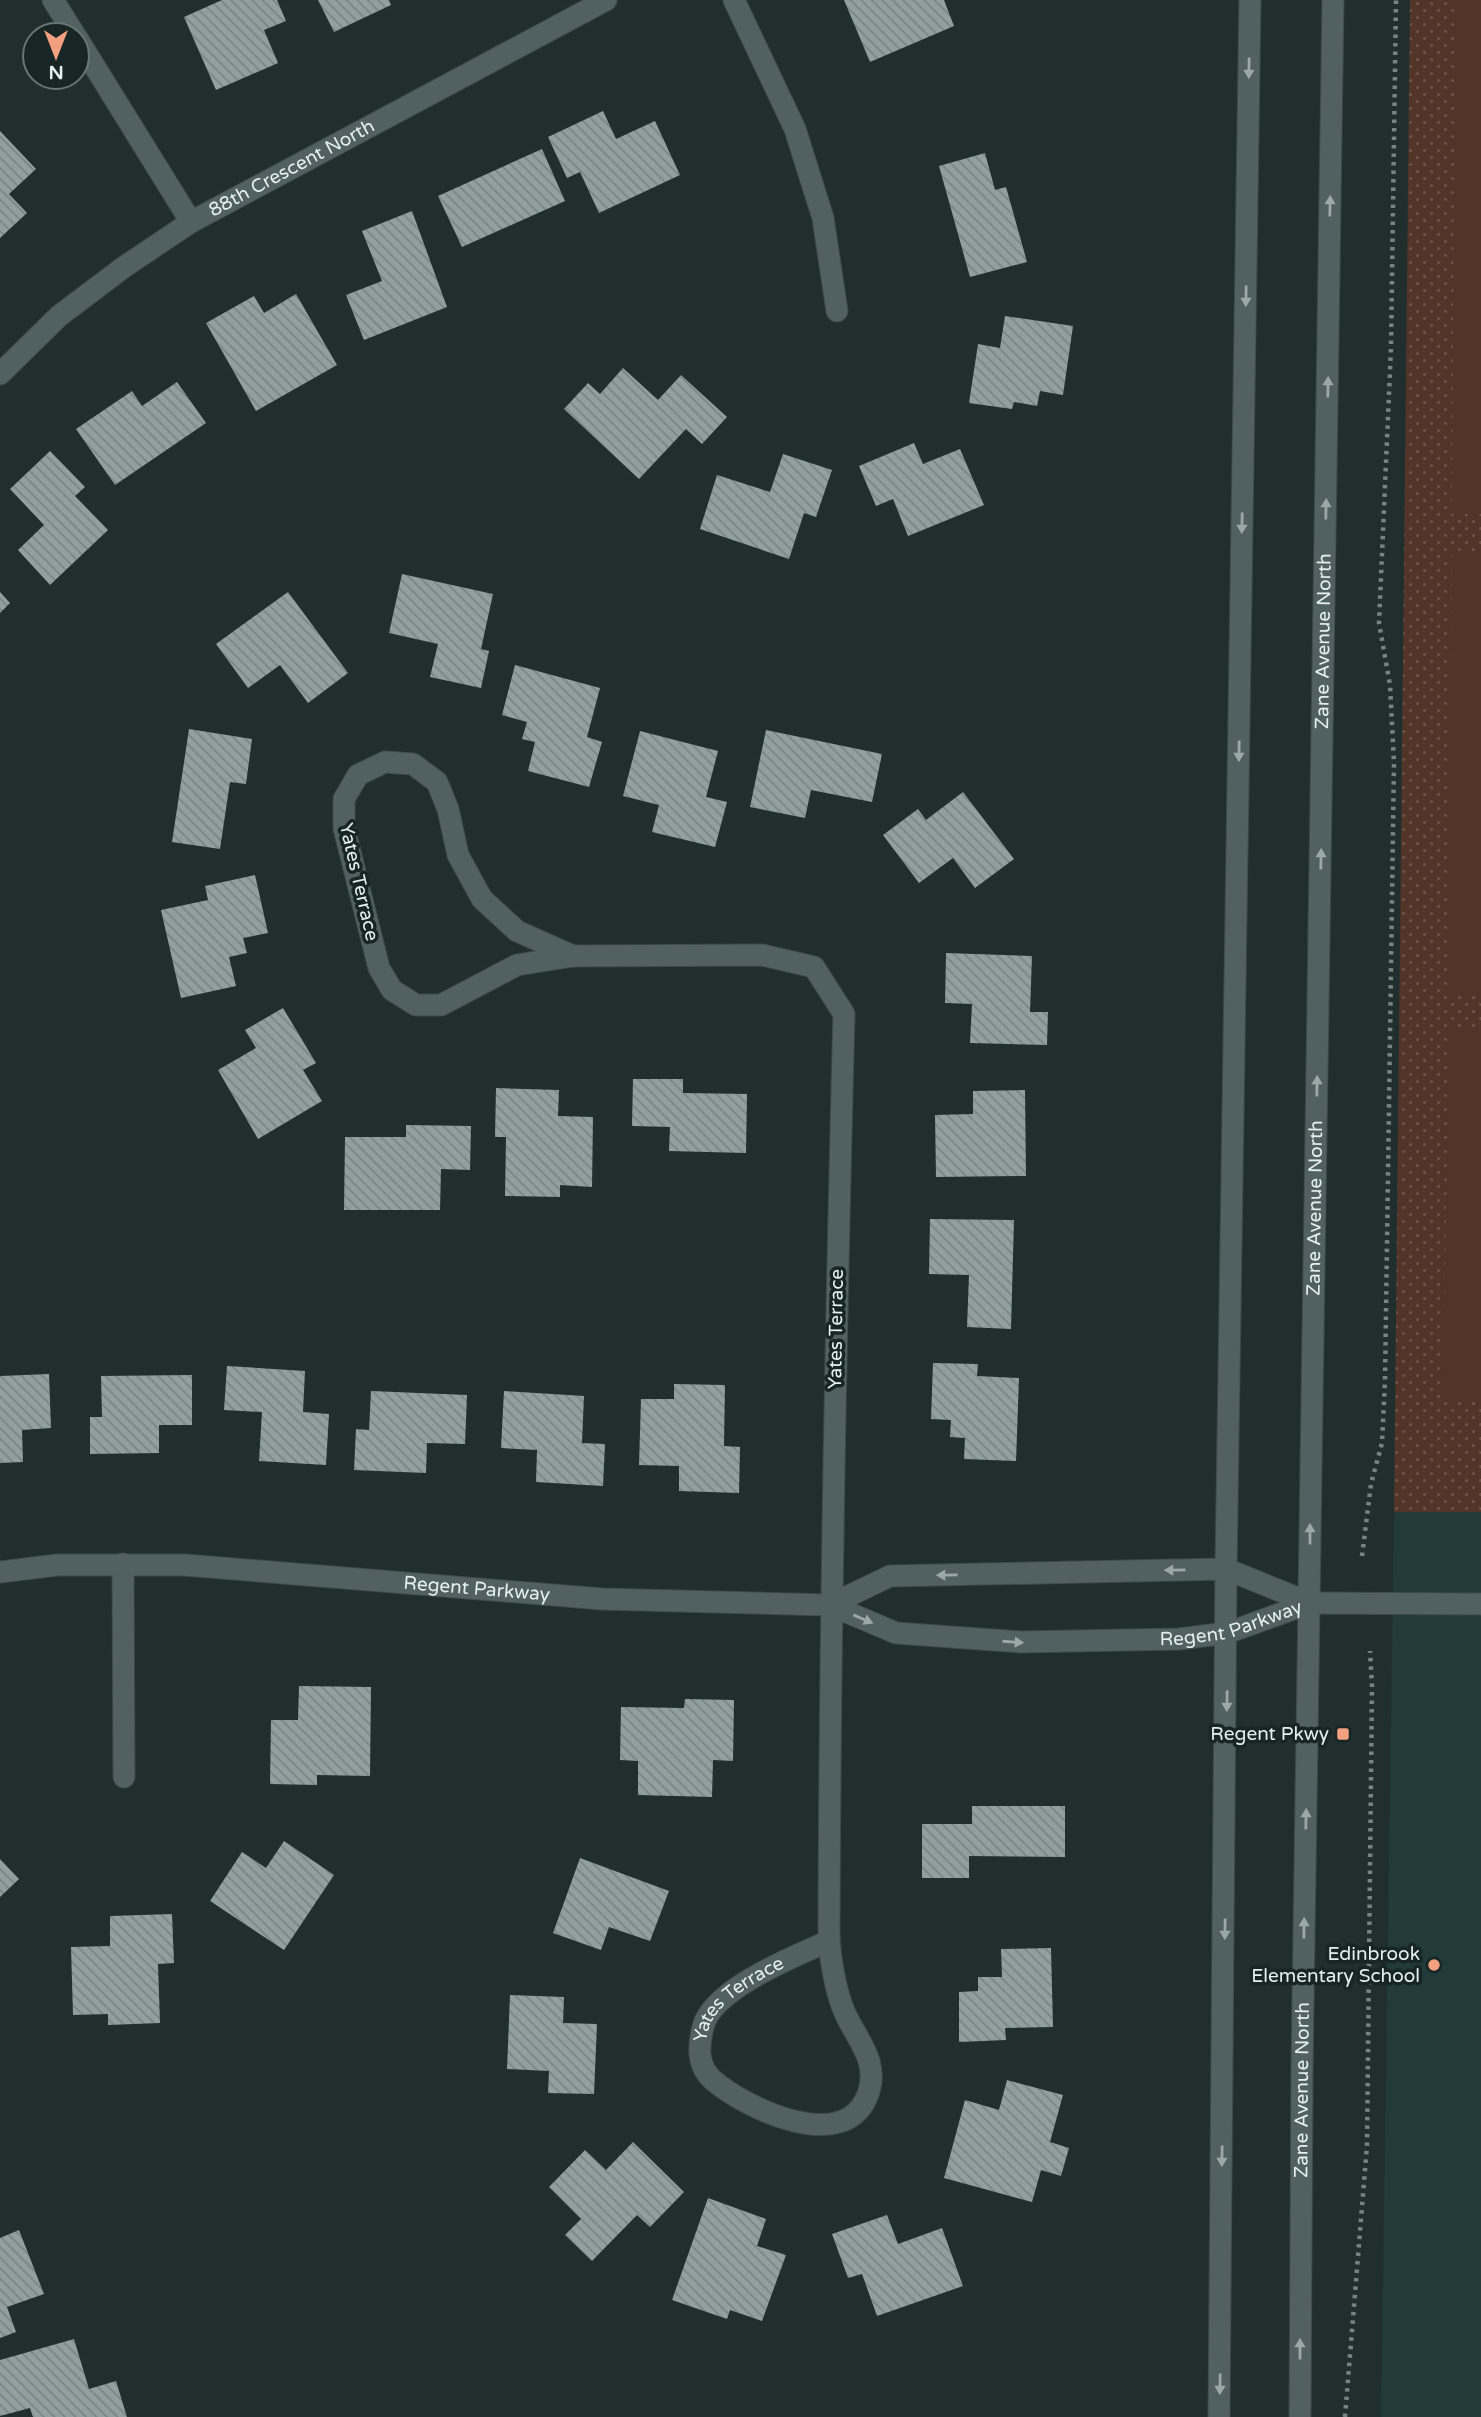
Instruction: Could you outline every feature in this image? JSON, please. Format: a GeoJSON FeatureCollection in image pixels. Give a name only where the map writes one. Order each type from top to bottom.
{"type":"FeatureCollection","features":[{"type":"Feature","properties":{"kind":"street"},"geometry":{"type":"LineString","coordinates":[[53,0],[66,21]]}},
{"type":"Feature","properties":{"kind":"street","name":"88th Crescent North"},"geometry":{"type":"LineString","coordinates":[[0,374],[60,316],[124,267],[191,222],[607,0]]}},
{"type":"Feature","properties":{"kind":"street"},"geometry":{"type":"LineString","coordinates":[[734,0],[795,129],[823,218],[837,311]]}},
{"type":"Feature","properties":{"kind":"street"},"geometry":{"type":"LineString","coordinates":[[1219,2417],[1226,1569],[1250,0]]}},
{"type":"Feature","properties":{"kind":"street","name":"Zane Avenue North"},"geometry":{"type":"LineString","coordinates":[[1300,2417],[1333,0]]}},
{"type":"Feature","properties":{"kind":"street"},"geometry":{"type":"LineString","coordinates":[[91,61],[191,222]]}},
{"type":"Feature","properties":{"kind":"street","name":"Yates Terrace"},"geometry":{"type":"LineString","coordinates":[[573,956],[517,931],[482,899],[458,855],[448,809],[437,782],[413,764],[385,762],[358,775],[344,799],[344,828],[379,968],[392,990],[416,1005],[441,1005],[465,995],[517,965],[573,956],[762,955],[814,967],[844,1014],[830,1605],[829,1941],[844,2010],[872,2067],[868,2094],[854,2116],[827,2125],[799,2123],[729,2094],[705,2074],[698,2047],[705,2018],[725,1998],[764,1971],[829,1941]]}},
{"type":"Feature","properties":{"kind":"street"},"geometry":{"type":"LineString","coordinates":[[123,1564],[124,1777]]}},
{"type":"Feature","properties":{"kind":"street","name":"Regent Parkway"},"geometry":{"type":"LineString","coordinates":[[0,1572],[57,1565],[123,1564],[295,1572],[602,1599],[830,1605],[896,1633],[1021,1643],[1179,1639],[1227,1633],[1310,1603]]}},
{"type":"Feature","properties":{"kind":"street","name":"Regent Parkway"},"geometry":{"type":"LineString","coordinates":[[830,1605],[890,1576],[1226,1569],[1310,1603]]}},
{"type":"Feature","properties":{"kind":"street"},"geometry":{"type":"LineString","coordinates":[[1310,1603],[1481,1604]]}},
{"type":"Feature","properties":{"kind":"path"},"geometry":{"type":"LineString","coordinates":[[1362,1556],[1371,1484],[1382,1443],[1385,1381],[1394,763],[1390,685],[1379,623],[1391,348],[1396,0]]}},
{"type":"Feature","properties":{"kind":"path"},"geometry":{"type":"LineString","coordinates":[[1345,2417],[1367,2145],[1372,1686],[1370,1651]]}},
{"type":"Feature","properties":{"kind":"shaded area"},"geometry":{"type":"Polygon","coordinates":[[[1410,0],[1481,0],[1481,1512],[1394,1512],[1410,0]]]}},
{"type":"Feature","properties":{"kind":"shaded area"},"geometry":{"type":"Polygon","coordinates":[[[1455,0],[1481,0],[1481,514],[1452,514],[1455,0]]]}},
{"type":"Feature","properties":{"kind":"shaded area"},"geometry":{"type":"Polygon","coordinates":[[[1452,552],[1481,552],[1481,993],[1449,992],[1452,552]]]}},
{"type":"Feature","properties":{"kind":"shaded area"},"geometry":{"type":"Polygon","coordinates":[[[1449,1027],[1481,1028],[1481,1399],[1443,1399],[1449,1027]]]}},
{"type":"Feature","properties":{"kind":"shaded area","name":"Edinbrook Elementary School"},"geometry":{"type":"Polygon","coordinates":[[[1394,1512],[1481,1512],[1481,2417],[1381,2417],[1394,1512]]]}},
{"type":"Feature","properties":{"kind":"building"},"geometry":{"type":"Polygon","coordinates":[[[222,0],[277,0],[286,21],[264,30],[278,63],[216,90],[184,17],[222,0]]]}},
{"type":"Feature","properties":{"kind":"building"},"geometry":{"type":"Polygon","coordinates":[[[318,0],[389,0],[391,5],[334,32],[318,0]]]}},
{"type":"Feature","properties":{"kind":"building"},"geometry":{"type":"Polygon","coordinates":[[[844,0],[944,0],[954,26],[870,62],[844,0]]]}},
{"type":"Feature","properties":{"kind":"building"},"geometry":{"type":"Polygon","coordinates":[[[603,111],[616,139],[655,121],[680,175],[599,213],[580,172],[567,178],[548,137],[603,111]]]}},
{"type":"Feature","properties":{"kind":"building"},"geometry":{"type":"Polygon","coordinates":[[[0,131],[36,169],[9,194],[27,213],[0,238],[0,131]]]}},
{"type":"Feature","properties":{"kind":"building"},"geometry":{"type":"Polygon","coordinates":[[[542,149],[565,201],[462,247],[438,196],[542,149]]]}},
{"type":"Feature","properties":{"kind":"building"},"geometry":{"type":"Polygon","coordinates":[[[985,153],[995,190],[1006,187],[1027,262],[970,277],[939,166],[985,153]]]}},
{"type":"Feature","properties":{"kind":"building"},"geometry":{"type":"Polygon","coordinates":[[[412,211],[447,307],[364,340],[346,295],[382,281],[362,231],[412,211]]]}},
{"type":"Feature","properties":{"kind":"building"},"geometry":{"type":"Polygon","coordinates":[[[296,294],[337,365],[256,411],[206,323],[254,296],[264,313],[296,294]]]}},
{"type":"Feature","properties":{"kind":"building"},"geometry":{"type":"Polygon","coordinates":[[[1005,316],[1073,326],[1063,395],[1040,391],[1037,406],[1014,402],[1012,409],[969,403],[978,344],[1000,348],[1005,316]]]}},
{"type":"Feature","properties":{"kind":"building"},"geometry":{"type":"Polygon","coordinates":[[[623,368],[658,400],[681,375],[727,417],[702,444],[686,429],[639,479],[564,409],[588,383],[600,394],[623,368]]]}},
{"type":"Feature","properties":{"kind":"building"},"geometry":{"type":"Polygon","coordinates":[[[177,382],[206,423],[115,485],[76,429],[132,391],[142,406],[177,382]]]}},
{"type":"Feature","properties":{"kind":"building"},"geometry":{"type":"Polygon","coordinates":[[[914,443],[923,464],[960,449],[984,505],[908,536],[893,499],[876,506],[859,466],[914,443]]]}},
{"type":"Feature","properties":{"kind":"building"},"geometry":{"type":"Polygon","coordinates":[[[50,451],[85,487],[75,496],[108,530],[50,585],[18,550],[44,525],[10,489],[50,451]]]}},
{"type":"Feature","properties":{"kind":"building"},"geometry":{"type":"Polygon","coordinates":[[[783,454],[832,470],[816,517],[804,513],[789,559],[700,529],[717,475],[770,492],[783,454]]]}},
{"type":"Feature","properties":{"kind":"building"},"geometry":{"type":"Polygon","coordinates":[[[402,574],[493,594],[481,649],[489,651],[481,688],[430,677],[438,644],[389,633],[402,574]]]}},
{"type":"Feature","properties":{"kind":"building"},"geometry":{"type":"Polygon","coordinates":[[[0,592],[10,603],[0,613],[0,592]]]}},
{"type":"Feature","properties":{"kind":"building"},"geometry":{"type":"Polygon","coordinates":[[[288,592],[348,673],[308,703],[280,665],[248,688],[216,644],[288,592]]]}},
{"type":"Feature","properties":{"kind":"building"},"geometry":{"type":"Polygon","coordinates":[[[515,665],[600,688],[587,737],[602,742],[589,787],[528,771],[535,742],[522,739],[527,722],[502,715],[515,665]]]}},
{"type":"Feature","properties":{"kind":"building"},"geometry":{"type":"Polygon","coordinates":[[[189,729],[252,739],[246,784],[230,782],[220,849],[172,842],[189,729]]]}},
{"type":"Feature","properties":{"kind":"building"},"geometry":{"type":"Polygon","coordinates":[[[766,730],[882,754],[872,802],[811,790],[805,818],[750,807],[766,730]]]}},
{"type":"Feature","properties":{"kind":"building"},"geometry":{"type":"Polygon","coordinates":[[[640,731],[718,751],[706,797],[727,802],[715,847],[652,832],[659,805],[623,796],[640,731]]]}},
{"type":"Feature","properties":{"kind":"building"},"geometry":{"type":"Polygon","coordinates":[[[963,792],[1014,859],[975,888],[953,858],[919,883],[883,835],[918,809],[926,820],[963,792]]]}},
{"type":"Feature","properties":{"kind":"building"},"geometry":{"type":"Polygon","coordinates":[[[255,875],[268,933],[243,938],[247,953],[229,957],[236,986],[181,998],[161,910],[208,900],[205,886],[255,875]]]}},
{"type":"Feature","properties":{"kind":"building"},"geometry":{"type":"Polygon","coordinates":[[[946,953],[1032,956],[1030,1012],[1048,1012],[1047,1045],[970,1043],[972,1004],[945,1003],[946,953]]]}},
{"type":"Feature","properties":{"kind":"building"},"geometry":{"type":"Polygon","coordinates":[[[283,1008],[316,1063],[303,1070],[322,1101],[258,1139],[218,1070],[256,1048],[245,1030],[283,1008]]]}},
{"type":"Feature","properties":{"kind":"building"},"geometry":{"type":"Polygon","coordinates":[[[633,1079],[683,1079],[683,1093],[747,1094],[746,1153],[669,1151],[670,1127],[632,1126],[633,1079]]]}},
{"type":"Feature","properties":{"kind":"building"},"geometry":{"type":"Polygon","coordinates":[[[496,1088],[559,1090],[558,1116],[593,1117],[592,1187],[560,1185],[560,1197],[505,1196],[506,1137],[495,1137],[496,1088]]]}},
{"type":"Feature","properties":{"kind":"building"},"geometry":{"type":"Polygon","coordinates":[[[1025,1090],[1026,1176],[936,1177],[935,1115],[973,1114],[973,1091],[1025,1090]]]}},
{"type":"Feature","properties":{"kind":"building"},"geometry":{"type":"Polygon","coordinates":[[[406,1125],[471,1126],[470,1170],[441,1169],[440,1210],[344,1210],[345,1137],[406,1137],[406,1125]]]}},
{"type":"Feature","properties":{"kind":"building"},"geometry":{"type":"Polygon","coordinates":[[[930,1219],[1014,1220],[1011,1329],[967,1327],[969,1275],[929,1274],[930,1219]]]}},
{"type":"Feature","properties":{"kind":"building"},"geometry":{"type":"Polygon","coordinates":[[[933,1363],[978,1364],[977,1376],[1019,1378],[1016,1461],[964,1459],[965,1438],[950,1437],[951,1420],[931,1419],[933,1363]]]}},
{"type":"Feature","properties":{"kind":"building"},"geometry":{"type":"Polygon","coordinates":[[[227,1366],[305,1371],[303,1412],[329,1414],[326,1465],[259,1461],[262,1412],[224,1410],[227,1366]]]}},
{"type":"Feature","properties":{"kind":"building"},"geometry":{"type":"Polygon","coordinates":[[[49,1374],[51,1428],[22,1430],[23,1462],[0,1463],[0,1376],[49,1374]]]}},
{"type":"Feature","properties":{"kind":"building"},"geometry":{"type":"Polygon","coordinates":[[[192,1375],[192,1425],[159,1425],[159,1453],[90,1454],[90,1417],[102,1417],[101,1376],[192,1375]]]}},
{"type":"Feature","properties":{"kind":"building"},"geometry":{"type":"Polygon","coordinates":[[[674,1384],[725,1385],[724,1446],[740,1447],[739,1493],[679,1491],[679,1466],[639,1465],[641,1399],[674,1399],[674,1384]]]}},
{"type":"Feature","properties":{"kind":"building"},"geometry":{"type":"Polygon","coordinates":[[[371,1391],[467,1395],[465,1444],[427,1443],[426,1473],[354,1470],[356,1429],[369,1430],[371,1391]]]}},
{"type":"Feature","properties":{"kind":"building"},"geometry":{"type":"Polygon","coordinates":[[[504,1391],[584,1396],[582,1443],[605,1444],[603,1486],[536,1482],[537,1450],[501,1448],[504,1391]]]}},
{"type":"Feature","properties":{"kind":"building"},"geometry":{"type":"Polygon","coordinates":[[[299,1686],[371,1687],[370,1776],[317,1775],[317,1785],[270,1784],[271,1720],[298,1720],[299,1686]]]}},
{"type":"Feature","properties":{"kind":"building"},"geometry":{"type":"Polygon","coordinates":[[[685,1699],[734,1700],[733,1761],[713,1760],[712,1797],[638,1795],[638,1761],[620,1760],[621,1707],[684,1708],[685,1699]]]}},
{"type":"Feature","properties":{"kind":"building"},"geometry":{"type":"Polygon","coordinates":[[[972,1806],[1065,1806],[1065,1857],[969,1856],[969,1878],[922,1878],[922,1824],[972,1824],[972,1806]]]}},
{"type":"Feature","properties":{"kind":"building"},"geometry":{"type":"Polygon","coordinates":[[[284,1841],[334,1875],[284,1950],[210,1901],[242,1852],[266,1868],[284,1841]]]}},
{"type":"Feature","properties":{"kind":"building"},"geometry":{"type":"Polygon","coordinates":[[[580,1858],[669,1891],[650,1941],[609,1927],[601,1950],[553,1933],[580,1858]]]}},
{"type":"Feature","properties":{"kind":"building"},"geometry":{"type":"Polygon","coordinates":[[[0,1859],[19,1879],[0,1897],[0,1859]]]}},
{"type":"Feature","properties":{"kind":"building"},"geometry":{"type":"Polygon","coordinates":[[[172,1914],[174,1963],[158,1964],[160,2023],[108,2025],[108,2014],[73,2015],[71,1947],[110,1946],[110,1916],[172,1914]]]}},
{"type":"Feature","properties":{"kind":"building"},"geometry":{"type":"Polygon","coordinates":[[[1051,1948],[1053,2027],[1005,2028],[1006,2040],[959,2042],[959,1992],[978,1991],[978,1977],[1002,1977],[1001,1949],[1051,1948]]]}},
{"type":"Feature","properties":{"kind":"building"},"geometry":{"type":"Polygon","coordinates":[[[510,1995],[564,1997],[563,2023],[597,2024],[594,2094],[548,2093],[549,2071],[507,2069],[510,1995]]]}},
{"type":"Feature","properties":{"kind":"building"},"geometry":{"type":"Polygon","coordinates":[[[1007,2080],[1063,2095],[1050,2142],[1069,2148],[1061,2176],[1041,2170],[1032,2202],[944,2178],[965,2100],[999,2110],[1007,2080]]]}},
{"type":"Feature","properties":{"kind":"building"},"geometry":{"type":"Polygon","coordinates":[[[633,2142],[684,2192],[650,2227],[637,2215],[592,2261],[565,2235],[581,2219],[549,2187],[585,2150],[606,2170],[633,2142]]]}},
{"type":"Feature","properties":{"kind":"building"},"geometry":{"type":"Polygon","coordinates":[[[708,2198],[766,2219],[757,2246],[786,2255],[762,2321],[730,2310],[727,2319],[672,2300],[708,2198]]]}},
{"type":"Feature","properties":{"kind":"building"},"geometry":{"type":"Polygon","coordinates":[[[887,2215],[898,2244],[942,2228],[963,2286],[877,2316],[862,2274],[848,2278],[832,2234],[887,2215]]]}},
{"type":"Feature","properties":{"kind":"building"},"geometry":{"type":"Polygon","coordinates":[[[19,2230],[44,2294],[7,2307],[16,2332],[0,2338],[0,2238],[19,2230]]]}},
{"type":"Feature","properties":{"kind":"building"},"geometry":{"type":"Polygon","coordinates":[[[74,2339],[89,2389],[116,2381],[127,2417],[33,2417],[30,2408],[0,2416],[0,2360],[74,2339]]]}},
{"type":"Feature","properties":{"kind":"place","name":"Regent Pkwy"},"geometry":{"type":"Point","coordinates":[1343,1734]}},
{"type":"Feature","properties":{"kind":"place","name":"Edinbrook Elementary School"},"geometry":{"type":"Point","coordinates":[1434,1965]}}]}
